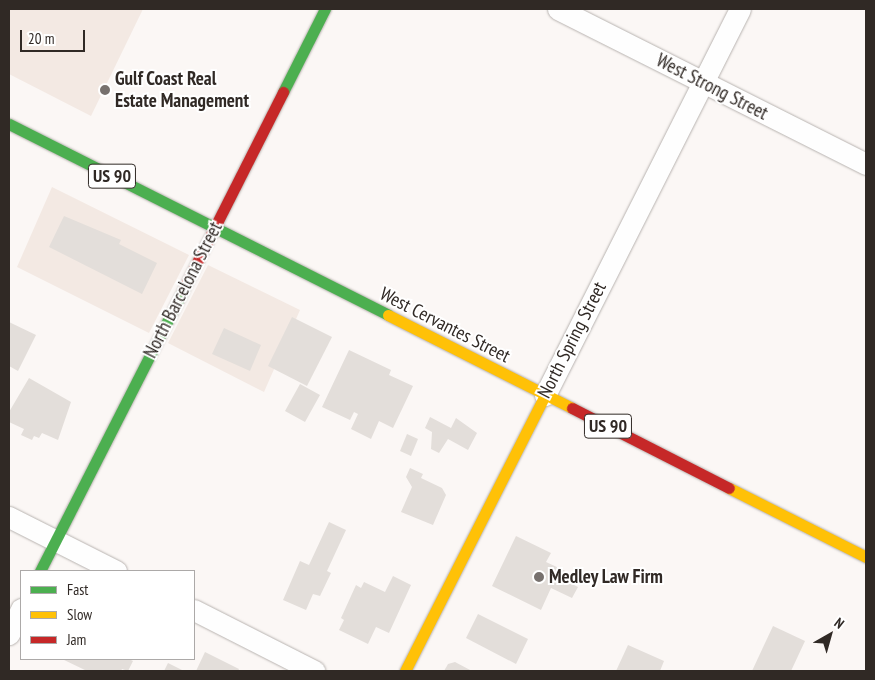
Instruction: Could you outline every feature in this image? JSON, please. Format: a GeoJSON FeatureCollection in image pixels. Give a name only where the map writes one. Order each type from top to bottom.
{"type":"FeatureCollection","features":[{"type":"Feature","properties":{"kind":"main road","name":"North Barcelona Street"},"geometry":{"type":"LineString","coordinates":[[41,570],[326,9]]}},
{"type":"Feature","properties":{"kind":"main road","name":"West Cervantes Street"},"geometry":{"type":"LineString","coordinates":[[9,124],[866,557]]}},
{"type":"Feature","properties":{"kind":"main road","name":"North Spring Street"},"geometry":{"type":"LineString","coordinates":[[405,671],[545,395]]}},
{"type":"Feature","properties":{"kind":"street","name":"West Strong Street"},"geometry":{"type":"LineString","coordinates":[[558,9],[866,164]]}},
{"type":"Feature","properties":{"kind":"street","name":"North Spring Street"},"geometry":{"type":"LineString","coordinates":[[545,395],[740,9]]}},
{"type":"Feature","properties":{"kind":"street"},"geometry":{"type":"LineString","coordinates":[[9,517],[114,570]]}},
{"type":"Feature","properties":{"kind":"street"},"geometry":{"type":"LineString","coordinates":[[9,634],[20,611]]}},
{"type":"Feature","properties":{"kind":"street"},"geometry":{"type":"LineString","coordinates":[[195,611],[314,671]]}},
{"type":"Feature","properties":{"kind":"shaded area"},"geometry":{"type":"Polygon","coordinates":[[[9,9],[143,9],[91,116],[9,74],[9,9]]]}},
{"type":"Feature","properties":{"kind":"shaded area"},"geometry":{"type":"Polygon","coordinates":[[[52,187],[189,255],[149,333],[17,267],[52,187]]]}},
{"type":"Feature","properties":{"kind":"shaded area"},"geometry":{"type":"Polygon","coordinates":[[[208,265],[300,310],[264,392],[168,343],[208,265]]]}},
{"type":"Feature","properties":{"kind":"building"},"geometry":{"type":"Polygon","coordinates":[[[64,216],[121,240],[119,244],[157,263],[142,294],[49,247],[64,216]]]}},
{"type":"Feature","properties":{"kind":"building"},"geometry":{"type":"Polygon","coordinates":[[[292,317],[332,337],[307,386],[268,366],[292,317]]]}},
{"type":"Feature","properties":{"kind":"building"},"geometry":{"type":"Polygon","coordinates":[[[9,322],[36,335],[18,371],[9,366],[9,322]]]}},
{"type":"Feature","properties":{"kind":"building"},"geometry":{"type":"Polygon","coordinates":[[[224,328],[261,345],[250,371],[212,354],[224,328]]]}},
{"type":"Feature","properties":{"kind":"building"},"geometry":{"type":"Polygon","coordinates":[[[349,350],[391,370],[389,375],[413,386],[393,428],[379,421],[371,439],[351,429],[358,414],[354,412],[350,420],[322,407],[349,350]]]}},
{"type":"Feature","properties":{"kind":"building"},"geometry":{"type":"Polygon","coordinates":[[[29,378],[71,402],[58,440],[42,433],[39,438],[34,436],[32,440],[21,435],[24,429],[9,422],[9,412],[29,378]]]}},
{"type":"Feature","properties":{"kind":"building"},"geometry":{"type":"Polygon","coordinates":[[[300,384],[320,395],[305,422],[285,411],[300,384]]]}},
{"type":"Feature","properties":{"kind":"building"},"geometry":{"type":"Polygon","coordinates":[[[430,417],[451,428],[456,418],[477,433],[468,450],[448,439],[439,453],[431,449],[432,432],[425,428],[430,417]]]}},
{"type":"Feature","properties":{"kind":"building"},"geometry":{"type":"Polygon","coordinates":[[[407,434],[418,439],[411,456],[400,451],[407,434]]]}},
{"type":"Feature","properties":{"kind":"building"},"geometry":{"type":"Polygon","coordinates":[[[410,468],[423,474],[421,478],[442,488],[446,495],[433,525],[401,512],[412,487],[406,477],[410,468]]]}},
{"type":"Feature","properties":{"kind":"building"},"geometry":{"type":"Polygon","coordinates":[[[329,522],[346,530],[327,571],[331,573],[320,596],[313,594],[306,610],[283,600],[300,561],[309,565],[329,522]]]}},
{"type":"Feature","properties":{"kind":"building"},"geometry":{"type":"Polygon","coordinates":[[[516,536],[551,553],[546,562],[572,574],[568,582],[578,587],[572,598],[551,588],[541,610],[492,586],[516,536]]]}},
{"type":"Feature","properties":{"kind":"building"},"geometry":{"type":"Polygon","coordinates":[[[393,576],[411,585],[389,633],[376,627],[368,644],[339,630],[344,620],[341,618],[356,585],[361,588],[364,582],[385,592],[393,576]]]}},
{"type":"Feature","properties":{"kind":"building"},"geometry":{"type":"Polygon","coordinates":[[[478,614],[528,639],[516,664],[466,638],[478,614]]]}},
{"type":"Feature","properties":{"kind":"building"},"geometry":{"type":"Polygon","coordinates":[[[773,626],[805,641],[791,671],[752,671],[773,626]]]}},
{"type":"Feature","properties":{"kind":"building"},"geometry":{"type":"Polygon","coordinates":[[[628,645],[664,661],[660,671],[616,671],[628,645]]]}},
{"type":"Feature","properties":{"kind":"building"},"geometry":{"type":"Polygon","coordinates":[[[205,652],[239,669],[238,671],[196,671],[205,652]]]}},
{"type":"Feature","properties":{"kind":"building"},"geometry":{"type":"Polygon","coordinates":[[[64,660],[133,661],[128,671],[122,669],[121,671],[87,671],[64,660]]]}},
{"type":"Feature","properties":{"kind":"building"},"geometry":{"type":"Polygon","coordinates":[[[455,662],[472,671],[444,671],[448,664],[455,662]]]}},
{"type":"Feature","properties":{"kind":"building"},"geometry":{"type":"Polygon","coordinates":[[[168,663],[184,671],[164,671],[168,663]]]}},
{"type":"Feature","properties":{"kind":"traffic: fast"},"geometry":{"type":"LineString","coordinates":[[283,92],[325,9]]}},
{"type":"Feature","properties":{"kind":"traffic: fast"},"geometry":{"type":"LineString","coordinates":[[9,124],[388,315]]}},
{"type":"Feature","properties":{"kind":"traffic: fast"},"geometry":{"type":"LineString","coordinates":[[41,570],[183,290]]}},
{"type":"Feature","properties":{"kind":"traffic: slow"},"geometry":{"type":"LineString","coordinates":[[388,315],[572,408]]}},
{"type":"Feature","properties":{"kind":"traffic: slow"},"geometry":{"type":"LineString","coordinates":[[405,671],[545,395]]}},
{"type":"Feature","properties":{"kind":"traffic: slow"},"geometry":{"type":"LineString","coordinates":[[729,488],[866,557]]}},
{"type":"Feature","properties":{"kind":"traffic: jam"},"geometry":{"type":"LineString","coordinates":[[183,290],[283,92]]}},
{"type":"Feature","properties":{"kind":"traffic: jam"},"geometry":{"type":"LineString","coordinates":[[572,408],[729,488]]}},
{"type":"Feature","properties":{"kind":"place","name":"Gulf Coast Real Estate Management"},"geometry":{"type":"Point","coordinates":[105,90]}},
{"type":"Feature","properties":{"kind":"place","name":"Medley Law Firm"},"geometry":{"type":"Point","coordinates":[539,577]}}]}
